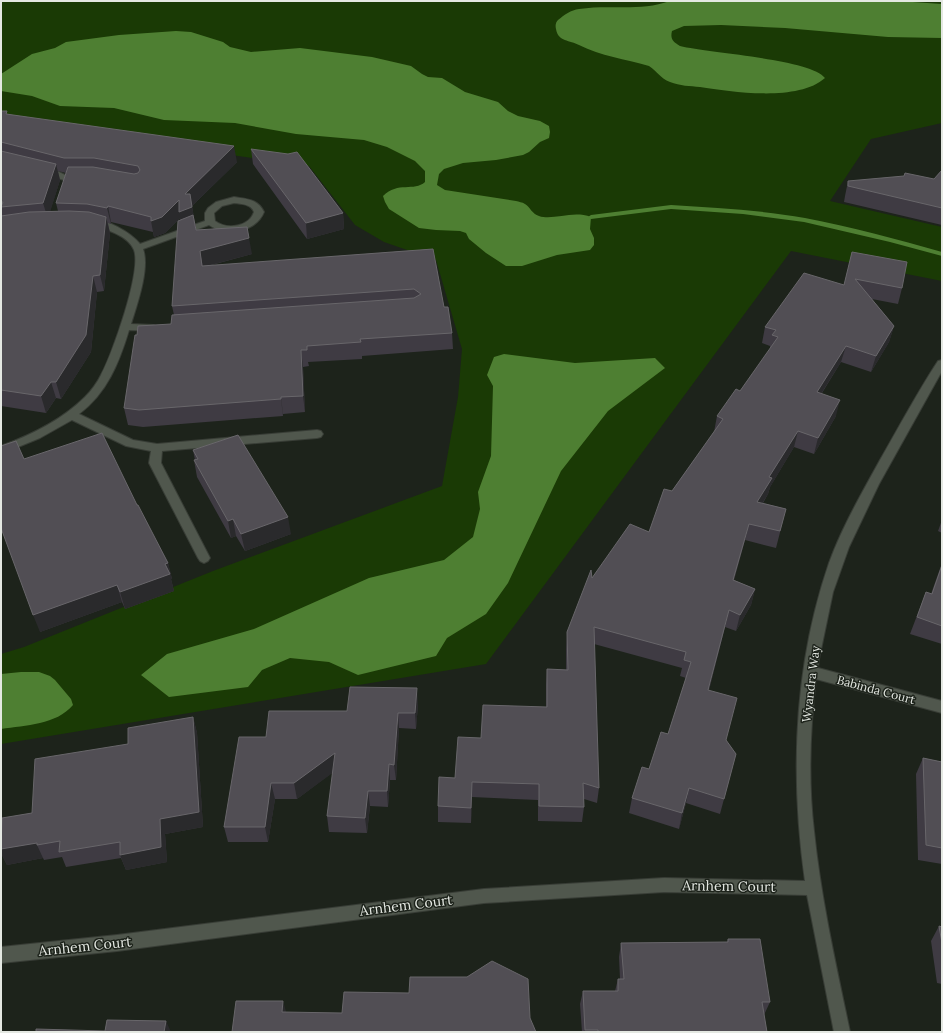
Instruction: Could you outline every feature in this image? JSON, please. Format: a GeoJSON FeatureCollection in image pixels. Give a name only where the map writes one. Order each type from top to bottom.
{"type":"FeatureCollection","features":[{"type":"Feature","properties":{"kind":"street"},"geometry":{"type":"LineString","coordinates":[[37,170],[54,173],[66,182],[77,179]]}},
{"type":"Feature","properties":{"kind":"street"},"geometry":{"type":"LineString","coordinates":[[242,200],[250,202],[259,209],[257,219],[246,226],[230,229],[215,226],[210,222],[208,213],[212,208],[226,202],[242,200]]}},
{"type":"Feature","properties":{"kind":"street"},"geometry":{"type":"LineString","coordinates":[[1,450],[40,434],[71,415],[88,401],[106,378],[116,354],[138,280],[140,258],[137,248],[132,241],[119,232],[100,225],[84,222]]}},
{"type":"Feature","properties":{"kind":"street"},"geometry":{"type":"LineString","coordinates":[[137,248],[210,222]]}},
{"type":"Feature","properties":{"kind":"street"},"geometry":{"type":"LineString","coordinates":[[124,327],[168,328]]}},
{"type":"Feature","properties":{"kind":"street","name":"Wyandra Way"},"geometry":{"type":"LineString","coordinates":[[842,1032],[813,888],[806,830],[804,777],[807,704],[811,672],[821,614],[836,562],[862,508],[937,379],[942,363]]}},
{"type":"Feature","properties":{"kind":"street"},"geometry":{"type":"LineString","coordinates":[[71,415],[130,444],[157,448],[317,434]]}},
{"type":"Feature","properties":{"kind":"street"},"geometry":{"type":"LineString","coordinates":[[157,448],[155,463],[204,558]]}},
{"type":"Feature","properties":{"kind":"street","name":"Babinda Court"},"geometry":{"type":"LineString","coordinates":[[811,672],[942,708]]}},
{"type":"Feature","properties":{"kind":"street","name":"Arnhem Court"},"geometry":{"type":"LineString","coordinates":[[1,955],[117,943],[484,896],[664,885],[813,888]]}},
{"type":"Feature","properties":{"kind":"shaded area"},"geometry":{"type":"Polygon","coordinates":[[[1,1],[942,1],[942,123],[871,139],[830,201],[942,227],[942,281],[791,251],[486,664],[1,744],[1,654],[24,647],[213,571],[442,486],[458,397],[462,349],[436,260],[384,242],[355,225],[309,166],[30,127],[1,120],[1,1]]]}},
{"type":"Feature","properties":{"kind":"shaded area"},"geometry":{"type":"Polygon","coordinates":[[[670,1],[898,1],[942,4],[942,38],[888,37],[785,28],[721,25],[684,26],[672,31],[671,36],[673,40],[680,46],[780,61],[816,71],[825,78],[813,85],[799,90],[782,93],[747,93],[685,86],[674,83],[664,79],[649,66],[604,55],[587,49],[576,43],[565,40],[557,33],[556,24],[558,20],[568,13],[576,10],[602,7],[647,6],[670,1]]]}},
{"type":"Feature","properties":{"kind":"shaded area"},"geometry":{"type":"Polygon","coordinates":[[[176,31],[191,32],[223,42],[230,47],[251,52],[300,48],[372,57],[411,66],[428,77],[442,78],[465,92],[498,102],[508,111],[518,116],[540,121],[549,126],[549,138],[540,142],[529,152],[523,155],[496,160],[463,163],[444,169],[439,174],[437,185],[445,190],[522,202],[537,215],[544,217],[584,215],[591,217],[590,229],[594,238],[594,245],[590,250],[557,255],[522,266],[506,266],[486,253],[469,239],[466,233],[460,231],[419,228],[389,209],[383,196],[394,189],[421,185],[425,182],[425,171],[415,161],[387,147],[364,140],[296,134],[235,123],[164,120],[114,108],[60,106],[32,96],[1,91],[1,74],[32,54],[55,48],[66,42],[119,35],[176,31]]]}},
{"type":"Feature","properties":{"kind":"shaded area"},"geometry":{"type":"Polygon","coordinates":[[[504,354],[575,363],[655,358],[665,368],[608,411],[561,471],[508,583],[486,614],[447,638],[436,656],[358,675],[329,662],[290,658],[262,670],[248,687],[169,697],[141,675],[167,654],[254,629],[369,578],[444,560],[473,537],[480,509],[478,492],[491,456],[493,386],[487,375],[494,357],[504,354]]]}},
{"type":"Feature","properties":{"kind":"shaded area"},"geometry":{"type":"Polygon","coordinates":[[[39,672],[50,676],[71,699],[73,705],[58,717],[40,723],[1,729],[1,674],[39,672]]]}},
{"type":"Feature","properties":{"kind":"building"},"geometry":{"type":"Polygon","coordinates":[[[1,111],[7,111],[6,114],[234,146],[185,194],[190,194],[192,207],[179,212],[179,200],[162,217],[151,221],[151,217],[108,206],[107,208],[87,204],[56,203],[68,167],[93,167],[134,174],[138,173],[140,170],[138,166],[94,158],[64,158],[1,142],[1,111]]]}},
{"type":"Feature","properties":{"kind":"building"},"geometry":{"type":"Polygon","coordinates":[[[251,149],[288,154],[297,152],[343,213],[306,223],[251,149]]]}},
{"type":"Feature","properties":{"kind":"building"},"geometry":{"type":"Polygon","coordinates":[[[1,151],[56,164],[43,203],[1,207],[3,202],[1,202],[1,151]]]}},
{"type":"Feature","properties":{"kind":"building"},"geometry":{"type":"Polygon","coordinates":[[[942,170],[942,208],[848,186],[848,181],[904,176],[905,173],[934,179],[942,170]]]}},
{"type":"Feature","properties":{"kind":"building"},"geometry":{"type":"Polygon","coordinates":[[[29,212],[89,212],[106,217],[100,275],[93,276],[86,335],[56,382],[51,382],[41,396],[1,390],[1,216],[29,212]]]}},
{"type":"Feature","properties":{"kind":"building"},"geometry":{"type":"Polygon","coordinates":[[[193,215],[196,230],[247,227],[249,238],[200,251],[202,266],[433,249],[444,307],[448,307],[452,333],[360,339],[361,342],[307,346],[307,350],[301,350],[303,396],[139,410],[124,408],[135,335],[137,335],[138,326],[171,324],[172,315],[414,298],[421,294],[414,289],[172,306],[178,221],[193,215]]]}},
{"type":"Feature","properties":{"kind":"building"},"geometry":{"type":"Polygon","coordinates":[[[852,252],[907,262],[902,288],[855,279],[894,326],[876,356],[846,346],[817,392],[840,400],[818,438],[798,431],[769,477],[772,478],[757,502],[786,509],[780,531],[749,524],[733,580],[755,589],[740,615],[729,610],[708,690],[737,698],[726,740],[736,754],[724,799],[689,788],[682,813],[632,798],[642,767],[649,769],[661,732],[668,734],[691,662],[684,660],[686,652],[594,627],[599,788],[583,783],[584,807],[539,806],[539,784],[472,782],[471,808],[438,806],[439,777],[455,778],[458,737],[481,738],[483,705],[547,707],[547,669],[568,670],[567,632],[591,570],[592,578],[630,524],[649,532],[664,489],[672,491],[723,419],[717,416],[736,389],[740,391],[778,337],[772,335],[776,330],[765,327],[804,273],[844,285],[852,252]]]}},
{"type":"Feature","properties":{"kind":"building"},"geometry":{"type":"Polygon","coordinates":[[[102,433],[137,505],[168,563],[165,564],[170,574],[120,592],[117,585],[33,615],[1,528],[1,446],[16,441],[24,459],[102,433]]]}},
{"type":"Feature","properties":{"kind":"building"},"geometry":{"type":"Polygon","coordinates":[[[238,435],[288,517],[241,534],[233,519],[228,521],[194,460],[198,459],[193,450],[238,435]]]}},
{"type":"Feature","properties":{"kind":"building"},"geometry":{"type":"Polygon","coordinates":[[[942,565],[942,626],[917,617],[926,592],[932,594],[942,565]]]}},
{"type":"Feature","properties":{"kind":"building"},"geometry":{"type":"Polygon","coordinates":[[[350,687],[417,688],[415,713],[398,713],[394,765],[389,764],[387,791],[368,791],[365,818],[327,816],[335,753],[294,783],[271,783],[265,827],[224,827],[239,737],[266,737],[269,711],[347,711],[350,687]]]}},
{"type":"Feature","properties":{"kind":"building"},"geometry":{"type":"Polygon","coordinates":[[[193,717],[199,812],[160,819],[161,847],[120,855],[120,842],[59,852],[60,841],[1,849],[2,818],[32,813],[35,759],[128,744],[128,728],[193,717]]]}},
{"type":"Feature","properties":{"kind":"building"},"geometry":{"type":"Polygon","coordinates":[[[923,758],[942,762],[942,848],[926,845],[923,758]]]}},
{"type":"Feature","properties":{"kind":"building"},"geometry":{"type":"Polygon","coordinates":[[[939,926],[942,927],[942,943],[939,926]]]}},
{"type":"Feature","properties":{"kind":"building"},"geometry":{"type":"Polygon","coordinates":[[[728,939],[760,939],[770,1002],[762,1002],[767,1032],[598,1032],[598,1030],[585,1030],[583,991],[618,991],[618,979],[624,979],[621,943],[728,942],[728,939]]]}},
{"type":"Feature","properties":{"kind":"building"},"geometry":{"type":"Polygon","coordinates":[[[492,961],[528,979],[530,1018],[536,1032],[232,1032],[236,1001],[283,1001],[282,1012],[342,1013],[344,992],[409,993],[410,977],[467,977],[492,961]]]}},
{"type":"Feature","properties":{"kind":"building"},"geometry":{"type":"Polygon","coordinates":[[[107,1020],[166,1021],[164,1032],[36,1032],[36,1029],[105,1031],[107,1020]]]}},
{"type":"Feature","properties":{"kind":"waterway"},"geometry":{"type":"LineString","coordinates":[[591,217],[671,207],[743,212],[804,220],[892,240],[942,254]]}}]}
